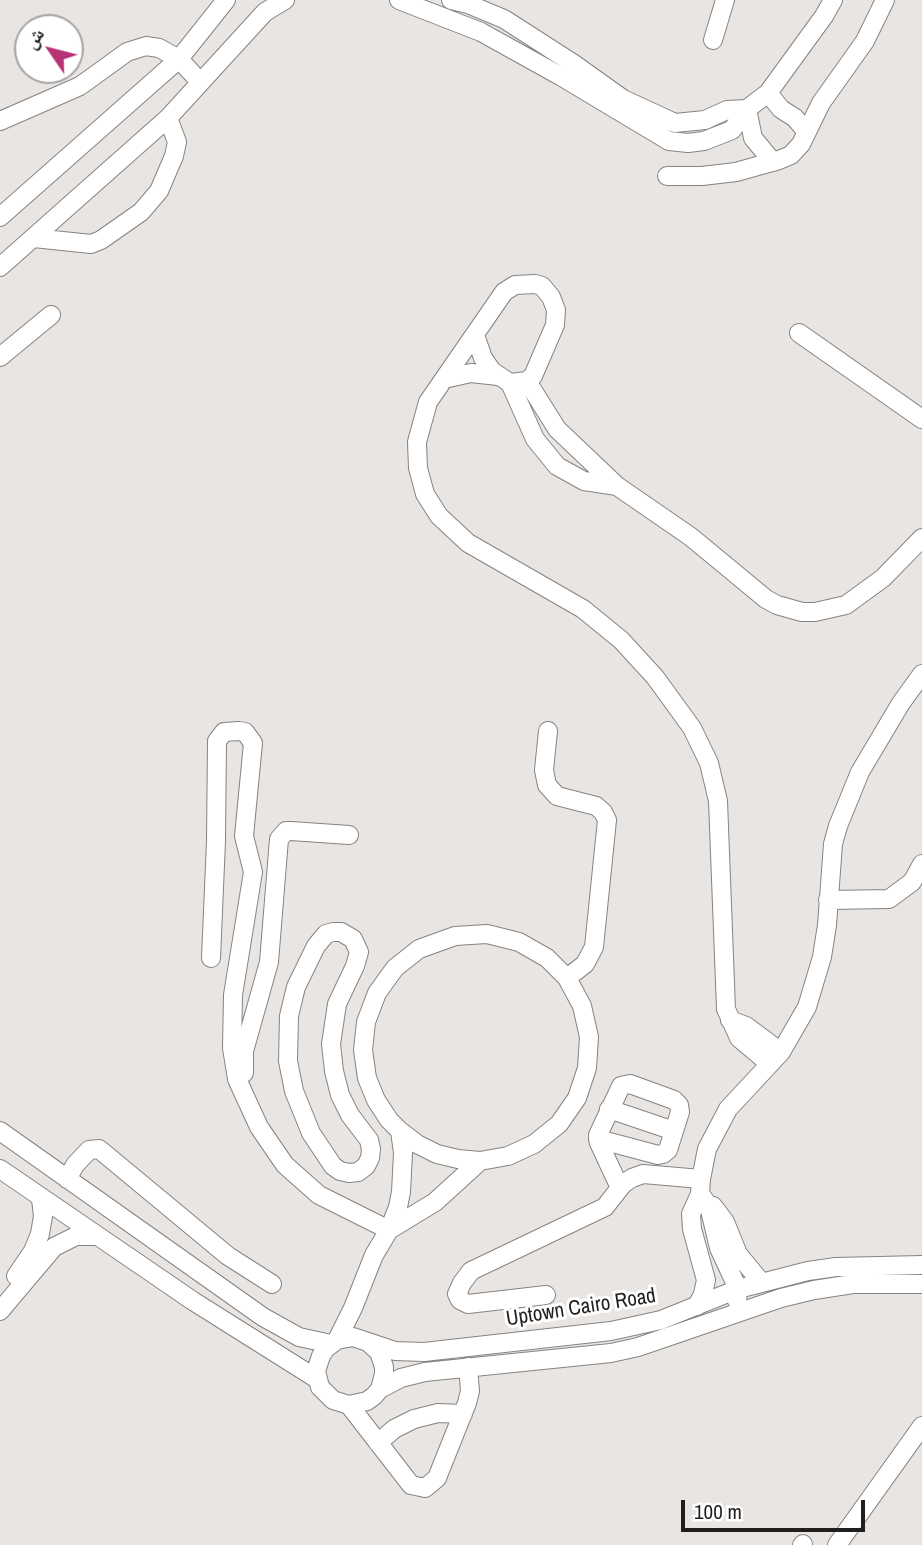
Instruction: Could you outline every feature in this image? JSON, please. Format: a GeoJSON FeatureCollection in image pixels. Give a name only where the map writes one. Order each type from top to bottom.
{"type":"FeatureCollection","features":[{"type":"Feature","properties":{"kind":"street"},"geometry":{"type":"LineString","coordinates":[[0,217],[179,59],[226,0]]}},
{"type":"Feature","properties":{"kind":"street"},"geometry":{"type":"LineString","coordinates":[[0,267],[168,118],[265,12],[285,0]]}},
{"type":"Feature","properties":{"kind":"street"},"geometry":{"type":"LineString","coordinates":[[399,0],[568,70],[675,123],[705,120],[727,110],[747,109]]}},
{"type":"Feature","properties":{"kind":"street"},"geometry":{"type":"LineString","coordinates":[[451,0],[504,19],[568,70],[669,141],[704,141],[732,130],[747,109],[768,93],[833,0]]}},
{"type":"Feature","properties":{"kind":"street"},"geometry":{"type":"LineString","coordinates":[[713,40],[725,0]]}},
{"type":"Feature","properties":{"kind":"street"},"geometry":{"type":"LineString","coordinates":[[667,176],[719,175],[773,162],[796,150],[815,113],[864,41],[885,0]]}},
{"type":"Feature","properties":{"kind":"street"},"geometry":{"type":"LineString","coordinates":[[0,121],[80,86],[127,52],[146,46],[159,48],[179,59],[200,82]]}},
{"type":"Feature","properties":{"kind":"street"},"geometry":{"type":"LineString","coordinates":[[768,93],[781,109],[795,118],[806,131]]}},
{"type":"Feature","properties":{"kind":"street"},"geometry":{"type":"LineString","coordinates":[[747,109],[753,138],[773,162]]}},
{"type":"Feature","properties":{"kind":"street"},"geometry":{"type":"LineString","coordinates":[[34,238],[91,244],[141,212],[159,191],[174,156],[177,142],[168,118]]}},
{"type":"Feature","properties":{"kind":"street"},"geometry":{"type":"LineString","coordinates":[[669,141],[675,123]]}},
{"type":"Feature","properties":{"kind":"street"},"geometry":{"type":"LineString","coordinates":[[444,379],[471,373],[512,380],[533,376],[555,325],[554,303],[542,286],[522,283],[509,288],[499,297],[428,402],[417,442],[418,468],[431,506],[448,526],[468,543],[583,609],[621,640],[682,712],[701,745],[714,782],[720,821],[724,998],[730,1020],[745,1045],[775,1058]]}},
{"type":"Feature","properties":{"kind":"street"},"geometry":{"type":"LineString","coordinates":[[0,357],[51,315]]}},
{"type":"Feature","properties":{"kind":"street"},"geometry":{"type":"LineString","coordinates":[[799,333],[922,419]]}},
{"type":"Feature","properties":{"kind":"street"},"geometry":{"type":"LineString","coordinates":[[475,335],[483,358],[512,380],[557,429],[617,486],[691,537],[766,599],[777,605],[802,612],[826,611],[856,600],[899,564],[922,538]]}},
{"type":"Feature","properties":{"kind":"street"},"geometry":{"type":"LineString","coordinates":[[512,380],[535,439],[549,458],[565,472],[584,481],[617,486]]}},
{"type":"Feature","properties":{"kind":"street"},"geometry":{"type":"LineString","coordinates":[[697,1306],[706,1280],[691,1222],[707,1149],[720,1121],[775,1058],[799,1023],[813,990],[824,946],[833,844],[851,790],[901,703],[922,674]]}},
{"type":"Feature","properties":{"kind":"street"},"geometry":{"type":"LineString","coordinates":[[211,958],[217,741],[219,736],[230,730],[245,732],[253,743],[244,844],[253,872],[236,968],[232,1021],[234,1064],[242,1093],[271,1147],[301,1181],[329,1200],[389,1230]]}},
{"type":"Feature","properties":{"kind":"street"},"geometry":{"type":"LineString","coordinates":[[548,731],[544,770],[547,785],[557,796],[596,806],[607,820],[594,947],[584,964],[567,978]]}},
{"type":"Feature","properties":{"kind":"street"},"geometry":{"type":"LineString","coordinates":[[249,1107],[244,1051],[269,962],[279,839],[281,834],[291,831],[349,835]]}},
{"type":"Feature","properties":{"kind":"street"},"geometry":{"type":"LineString","coordinates":[[216,841],[244,844]]}},
{"type":"Feature","properties":{"kind":"street"},"geometry":{"type":"LineString","coordinates":[[828,900],[889,900],[912,883],[922,864]]}},
{"type":"Feature","properties":{"kind":"street"},"geometry":{"type":"LineString","coordinates":[[333,932],[341,932],[353,939],[359,952],[334,1017],[332,1058],[337,1084],[350,1115],[369,1140],[370,1158],[366,1166],[358,1172],[340,1171],[333,1166],[304,1119],[294,1091],[287,1046],[292,1001],[302,972],[321,939],[333,932]]}},
{"type":"Feature","properties":{"kind":"street"},"geometry":{"type":"LineString","coordinates":[[487,934],[519,942],[547,958],[567,978],[582,1006],[589,1037],[587,1068],[577,1098],[559,1124],[534,1144],[508,1156],[480,1161],[458,1159],[437,1154],[417,1144],[388,1120],[367,1078],[363,1050],[366,1021],[377,993],[395,968],[419,949],[455,936],[487,934]]}},
{"type":"Feature","properties":{"kind":"street"},"geometry":{"type":"LineString","coordinates":[[334,1017],[366,1021]]}},
{"type":"Feature","properties":{"kind":"street"},"geometry":{"type":"LineString","coordinates":[[337,1084],[367,1078]]}},
{"type":"Feature","properties":{"kind":"street"},"geometry":{"type":"LineString","coordinates":[[598,1139],[661,1155],[668,1150],[680,1112],[677,1102],[629,1084],[621,1086],[598,1132],[598,1139],[620,1188]]}},
{"type":"Feature","properties":{"kind":"street"},"geometry":{"type":"LineString","coordinates":[[609,1109],[674,1131]]}},
{"type":"Feature","properties":{"kind":"street"},"geometry":{"type":"LineString","coordinates":[[0,1131],[263,1317],[299,1337],[334,1342]]}},
{"type":"Feature","properties":{"kind":"street"},"geometry":{"type":"LineString","coordinates":[[334,1342],[398,1207],[403,1153],[400,1132]]}},
{"type":"Feature","properties":{"kind":"street"},"geometry":{"type":"LineString","coordinates":[[67,1179],[89,1150],[99,1149],[228,1256],[272,1284]]}},
{"type":"Feature","properties":{"kind":"street"},"geometry":{"type":"LineString","coordinates":[[389,1230],[435,1202],[480,1161]]}},
{"type":"Feature","properties":{"kind":"street"},"geometry":{"type":"LineString","coordinates":[[0,1169],[193,1301],[317,1379]]}},
{"type":"Feature","properties":{"kind":"street"},"geometry":{"type":"LineString","coordinates":[[545,1295],[468,1304],[460,1300],[457,1294],[464,1278],[471,1271],[605,1207],[628,1181],[643,1174],[700,1186],[720,1214],[738,1254],[761,1282]]}},
{"type":"Feature","properties":{"kind":"street"},"geometry":{"type":"LineString","coordinates":[[657,1341],[677,1328],[733,1304],[739,1296],[719,1248],[709,1206],[700,1186]]}},
{"type":"Feature","properties":{"kind":"street"},"geometry":{"type":"LineString","coordinates":[[0,1311],[25,1273],[40,1234],[43,1216],[41,1199]]}},
{"type":"Feature","properties":{"kind":"street"},"geometry":{"type":"LineString","coordinates":[[0,1301],[25,1273],[58,1244],[76,1236],[96,1236]]}},
{"type":"Feature","properties":{"kind":"street","name":"Uptown Cairo Road"},"geometry":{"type":"LineString","coordinates":[[365,1340],[395,1351],[424,1352],[611,1331],[661,1320],[761,1282],[836,1267],[922,1265]]}},
{"type":"Feature","properties":{"kind":"street","name":"Uptown Cairo Road"},"geometry":{"type":"LineString","coordinates":[[380,1389],[413,1374],[611,1353],[657,1341],[755,1306],[814,1290],[853,1284],[922,1284]]}},
{"type":"Feature","properties":{"kind":"street"},"geometry":{"type":"LineString","coordinates":[[358,1295],[365,1340]]}},
{"type":"Feature","properties":{"kind":"street"},"geometry":{"type":"LineString","coordinates":[[345,1338],[365,1340],[379,1352],[384,1367],[380,1389],[367,1401],[349,1405],[332,1400],[320,1387],[317,1379],[318,1363],[325,1349],[345,1338]]}},
{"type":"Feature","properties":{"kind":"street"},"geometry":{"type":"LineString","coordinates":[[349,1405],[411,1485],[420,1488],[430,1486],[437,1478],[463,1414],[470,1391],[468,1367]]}},
{"type":"Feature","properties":{"kind":"street"},"geometry":{"type":"LineString","coordinates":[[378,1443],[394,1429],[414,1419],[438,1413],[463,1414]]}},
{"type":"Feature","properties":{"kind":"street"},"geometry":{"type":"LineString","coordinates":[[837,1545],[922,1426]]}}]}
